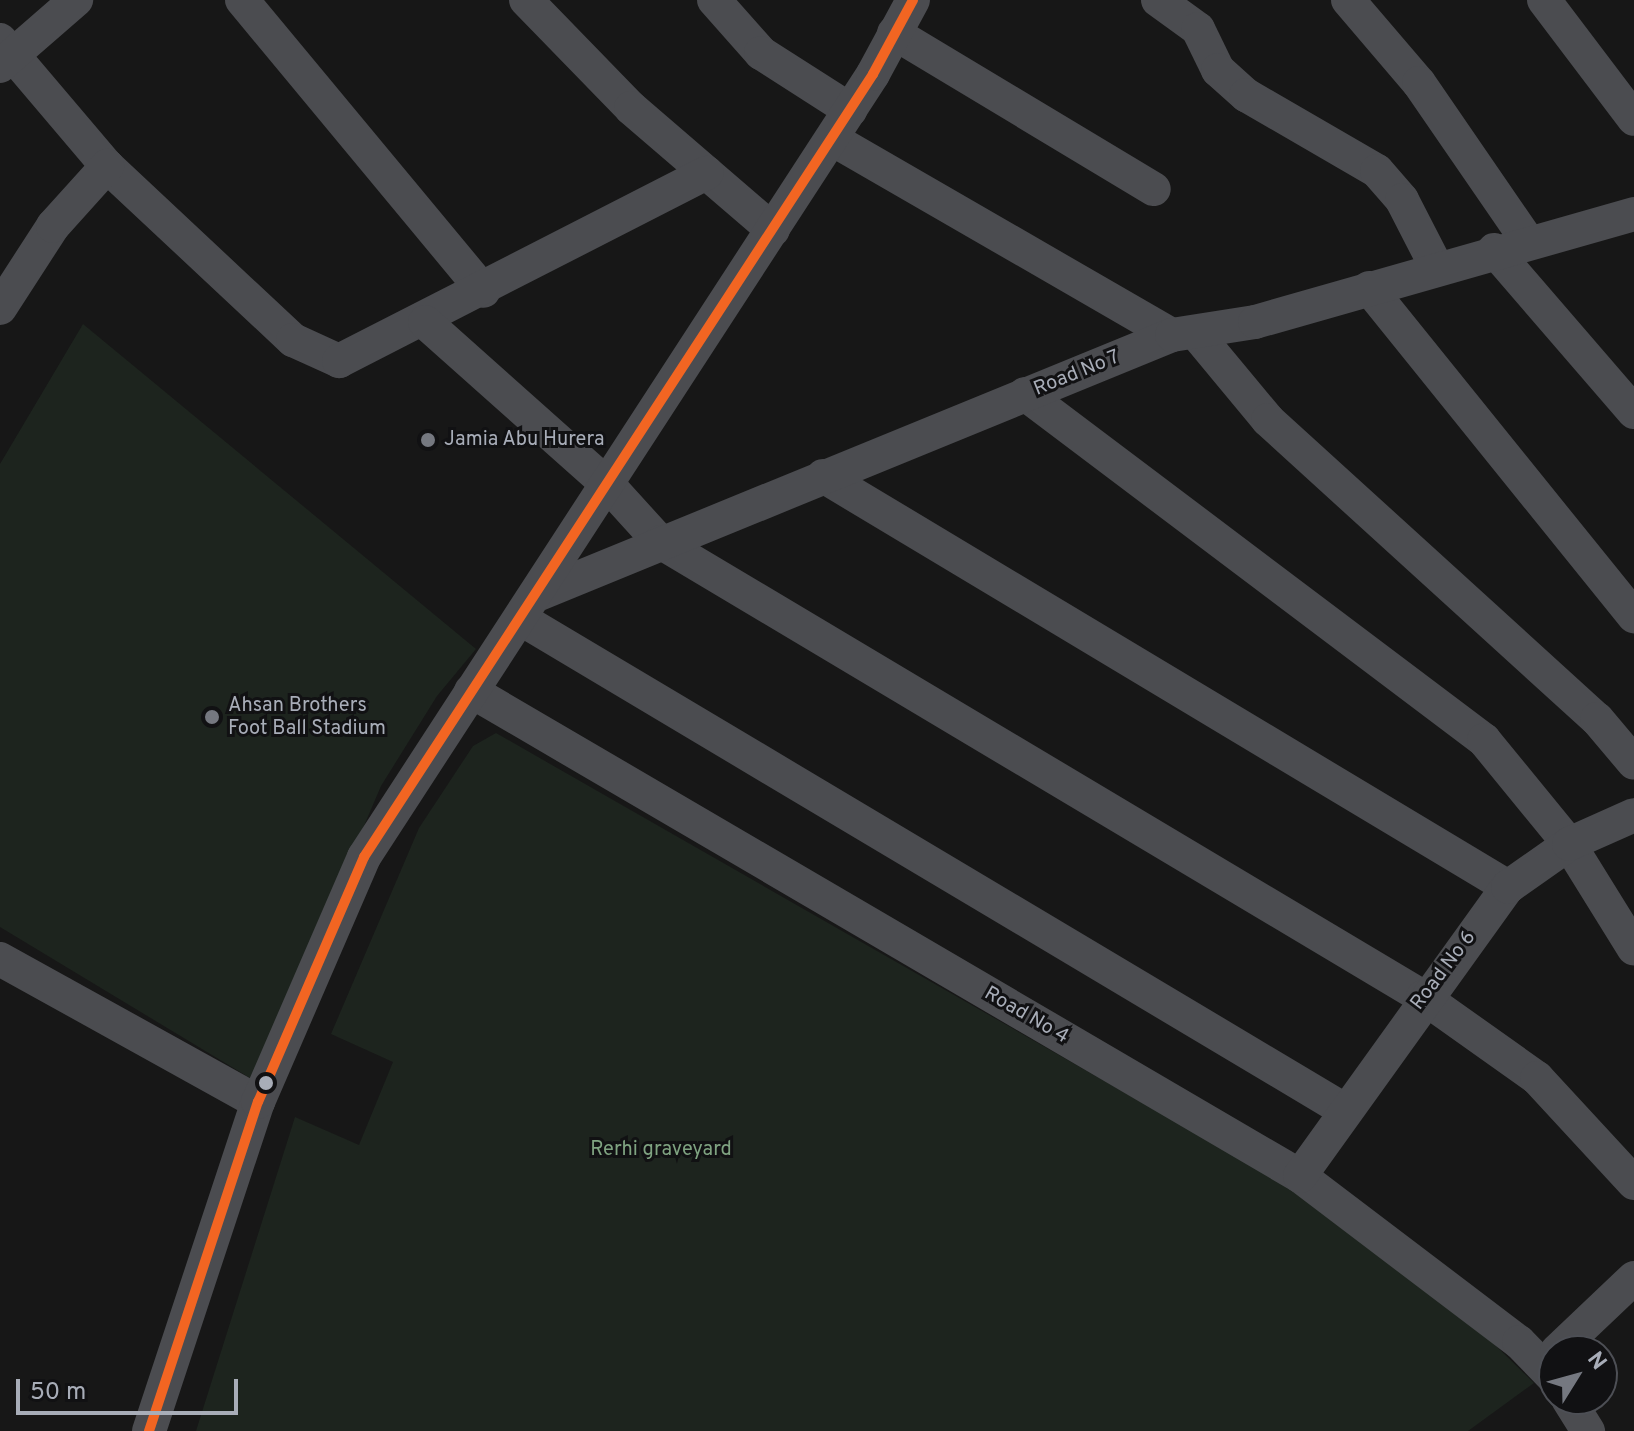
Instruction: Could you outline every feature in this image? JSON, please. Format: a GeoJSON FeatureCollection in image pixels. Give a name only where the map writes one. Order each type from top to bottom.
{"type":"FeatureCollection","features":[{"type":"Feature","properties":{"kind":"street"},"geometry":{"type":"LineString","coordinates":[[76,0],[4,53],[107,166],[293,340],[323,358],[361,356],[707,173]]}},
{"type":"Feature","properties":{"kind":"street"},"geometry":{"type":"LineString","coordinates":[[242,0],[484,291]]}},
{"type":"Feature","properties":{"kind":"street"},"geometry":{"type":"LineString","coordinates":[[526,0],[631,108],[773,230]]}},
{"type":"Feature","properties":{"kind":"street"},"geometry":{"type":"LineString","coordinates":[[714,0],[761,53],[850,110]]}},
{"type":"Feature","properties":{"kind":"street"},"geometry":{"type":"LineString","coordinates":[[149,1431],[258,1102],[364,857],[609,486],[832,139],[913,0]]}},
{"type":"Feature","properties":{"kind":"street"},"geometry":{"type":"LineString","coordinates":[[1158,0],[1198,29],[1218,70],[1246,95],[1377,171],[1402,200],[1437,268]]}},
{"type":"Feature","properties":{"kind":"street"},"geometry":{"type":"LineString","coordinates":[[1348,0],[1419,83],[1527,240]]}},
{"type":"Feature","properties":{"kind":"street"},"geometry":{"type":"LineString","coordinates":[[1544,0],[1634,119]]}},
{"type":"Feature","properties":{"kind":"street"},"geometry":{"type":"LineString","coordinates":[[894,33],[1154,189]]}},
{"type":"Feature","properties":{"kind":"street"},"geometry":{"type":"LineString","coordinates":[[832,139],[1184,334],[1268,420],[1597,719],[1634,763]]}},
{"type":"Feature","properties":{"kind":"street"},"geometry":{"type":"LineString","coordinates":[[0,308],[53,226],[107,166]]}},
{"type":"Feature","properties":{"kind":"street","name":"Road No 7"},"geometry":{"type":"LineString","coordinates":[[530,606],[660,542],[1025,394],[1184,334],[1369,288],[1527,240],[1634,214]]}},
{"type":"Feature","properties":{"kind":"street"},"geometry":{"type":"LineString","coordinates":[[1494,250],[1634,412]]}},
{"type":"Feature","properties":{"kind":"street"},"geometry":{"type":"LineString","coordinates":[[1369,288],[1634,616]]}},
{"type":"Feature","properties":{"kind":"street"},"geometry":{"type":"LineString","coordinates":[[425,322],[609,486],[660,542],[1423,997],[1537,1078],[1634,1183]]}},
{"type":"Feature","properties":{"kind":"street"},"geometry":{"type":"LineString","coordinates":[[1025,394],[1484,740],[1569,844],[1634,949]]}},
{"type":"Feature","properties":{"kind":"street"},"geometry":{"type":"LineString","coordinates":[[823,476],[1508,887]]}},
{"type":"Feature","properties":{"kind":"street"},"geometry":{"type":"LineString","coordinates":[[530,606],[1343,1109]]}},
{"type":"Feature","properties":{"kind":"street","name":"Road No 4"},"geometry":{"type":"LineString","coordinates":[[471,691],[1300,1176],[1538,1352]]}},
{"type":"Feature","properties":{"kind":"street","name":"Road No 6"},"geometry":{"type":"LineString","coordinates":[[1300,1176],[1343,1109],[1423,997],[1508,887],[1569,844],[1634,815]]}},
{"type":"Feature","properties":{"kind":"street"},"geometry":{"type":"LineString","coordinates":[[0,959],[258,1102]]}},
{"type":"Feature","properties":{"kind":"street"},"geometry":{"type":"LineString","coordinates":[[1581,1335],[1629,1291]]}},
{"type":"Feature","properties":{"kind":"green space","name":"Ahsan Brothers Foot Ball Stadium"},"geometry":{"type":"Polygon","coordinates":[[[83,324],[476,649],[437,696],[381,786],[255,1081],[0,927],[0,464],[83,324]]]}},
{"type":"Feature","properties":{"kind":"green space","name":"Rerhi graveyard"},"geometry":{"type":"Polygon","coordinates":[[[496,733],[1288,1186],[1485,1335],[1534,1383],[1468,1431],[196,1431],[295,1117],[359,1145],[393,1062],[331,1034],[419,828],[473,746],[496,733]]]}},
{"type":"Feature","properties":{"kind":"transit line"},"geometry":{"type":"LineString","coordinates":[[149,1431],[258,1102],[364,857],[873,74],[913,0]]}},
{"type":"Feature","properties":{"kind":"place","name":"Jamia Abu Hurera"},"geometry":{"type":"Point","coordinates":[428,440]}},
{"type":"Feature","properties":{"kind":"place","name":"Ahsan Brothers Foot Ball Stadium"},"geometry":{"type":"Point","coordinates":[212,717]}}]}
